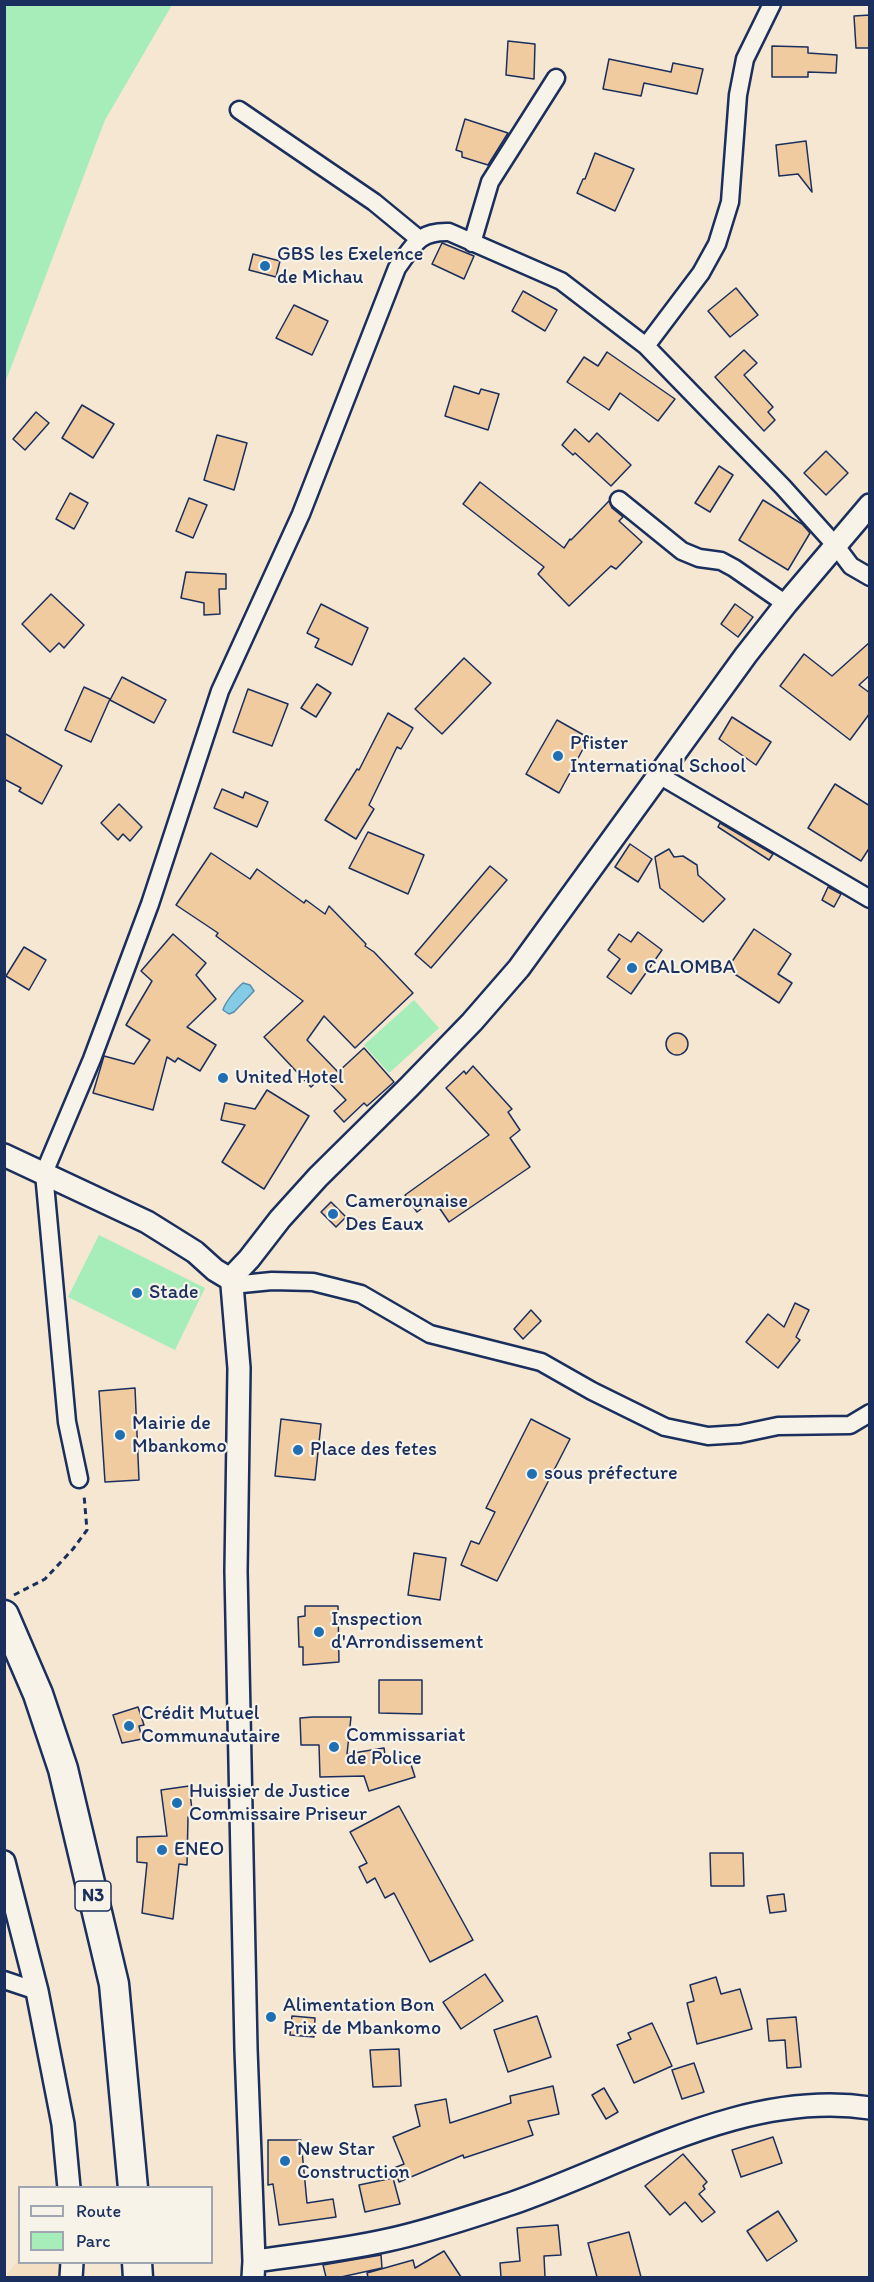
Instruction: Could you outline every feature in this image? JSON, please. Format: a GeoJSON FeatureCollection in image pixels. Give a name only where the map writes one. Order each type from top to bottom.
{"type":"FeatureCollection","features":[{"type":"Feature","properties":{"kind":"highway","name":"N3"},"geometry":{"type":"LineString","coordinates":[[4,1615],[38,1694],[63,1769],[114,1984],[133,2186]]}},
{"type":"Feature","properties":{"kind":"street"},"geometry":{"type":"LineString","coordinates":[[645,346],[701,273],[717,244],[730,202],[738,95],[745,58],[772,4]]}},
{"type":"Feature","properties":{"kind":"street"},"geometry":{"type":"LineString","coordinates":[[472,243],[490,182],[556,78]]}},
{"type":"Feature","properties":{"kind":"street"},"geometry":{"type":"LineString","coordinates":[[239,110],[374,202],[418,239]]}},
{"type":"Feature","properties":{"kind":"street"},"geometry":{"type":"LineString","coordinates":[[79,1479],[67,1422],[44,1173],[92,1059],[150,904],[219,691],[301,514],[397,268],[418,239],[432,232],[449,232],[561,281],[645,346],[783,487],[851,566],[870,577]]}},
{"type":"Feature","properties":{"kind":"street"},"geometry":{"type":"LineString","coordinates":[[618,500],[682,550],[699,558],[721,561],[786,604]]}},
{"type":"Feature","properties":{"kind":"street"},"geometry":{"type":"LineString","coordinates":[[870,505],[786,604],[519,968],[472,1022],[318,1177],[280,1219],[231,1282],[239,1368],[236,1571],[253,2269],[438,2227],[513,2203],[671,2139],[757,2113],[810,2105],[870,2108]]}},
{"type":"Feature","properties":{"kind":"street"},"geometry":{"type":"LineString","coordinates":[[659,775],[870,898]]}},
{"type":"Feature","properties":{"kind":"street"},"geometry":{"type":"LineString","coordinates":[[4,1155],[147,1222],[195,1252],[231,1282],[313,1282],[361,1294],[430,1334],[542,1362],[592,1391],[664,1427],[708,1436],[740,1434],[778,1426],[850,1425],[870,1413]]}},
{"type":"Feature","properties":{"kind":"street"},"geometry":{"type":"LineString","coordinates":[[4,1862],[37,1991],[63,2124],[69,2186]]}},
{"type":"Feature","properties":{"kind":"street"},"geometry":{"type":"LineString","coordinates":[[4,1980],[37,1991]]}},
{"type":"Feature","properties":{"kind":"path"},"geometry":{"type":"LineString","coordinates":[[4,1600],[45,1579],[87,1530],[85,1500],[79,1479]]}},
{"type":"Feature","properties":{"kind":"shaded area"},"geometry":{"type":"Polygon","coordinates":[[[18,2259],[18,2264],[73,2264],[73,2277],[5,2278],[18,2259]]]}},
{"type":"Feature","properties":{"kind":"green space"},"geometry":{"type":"Polygon","coordinates":[[[5,4],[172,5],[105,120],[5,383],[5,4]]]}},
{"type":"Feature","properties":{"kind":"green space"},"geometry":{"type":"Polygon","coordinates":[[[414,1000],[439,1028],[389,1073],[364,1045],[414,1000]]]}},
{"type":"Feature","properties":{"kind":"green space","name":"Stade"},"geometry":{"type":"Polygon","coordinates":[[[99,1235],[205,1288],[175,1350],[68,1297],[99,1235]]]}},
{"type":"Feature","properties":{"kind":"water"},"geometry":{"type":"Polygon","coordinates":[[[243,983],[250,985],[254,991],[234,1012],[229,1014],[223,1010],[224,1007],[231,995],[243,983]]]}},
{"type":"Feature","properties":{"kind":"building"},"geometry":{"type":"Polygon","coordinates":[[[870,15],[870,48],[856,48],[854,16],[870,15]]]}},
{"type":"Feature","properties":{"kind":"building"},"geometry":{"type":"Polygon","coordinates":[[[508,41],[535,44],[534,79],[506,75],[508,41]]]}},
{"type":"Feature","properties":{"kind":"building"},"geometry":{"type":"Polygon","coordinates":[[[772,46],[808,47],[808,53],[837,55],[836,73],[808,72],[808,77],[772,77],[772,46]]]}},
{"type":"Feature","properties":{"kind":"building"},"geometry":{"type":"Polygon","coordinates":[[[609,59],[671,72],[673,63],[703,69],[697,94],[644,83],[641,96],[603,89],[609,59]]]}},
{"type":"Feature","properties":{"kind":"building"},"geometry":{"type":"Polygon","coordinates":[[[465,119],[508,133],[488,165],[462,157],[462,152],[456,150],[465,119]]]}},
{"type":"Feature","properties":{"kind":"building"},"geometry":{"type":"Polygon","coordinates":[[[806,141],[812,192],[798,174],[779,176],[776,145],[806,141]]]}},
{"type":"Feature","properties":{"kind":"building"},"geometry":{"type":"Polygon","coordinates":[[[595,153],[634,169],[615,211],[577,193],[595,153]]]}},
{"type":"Feature","properties":{"kind":"building"},"geometry":{"type":"Polygon","coordinates":[[[442,243],[474,256],[464,279],[432,264],[442,243]]]}},
{"type":"Feature","properties":{"kind":"building","name":"GBS les Exelence de Michau"},"geometry":{"type":"Polygon","coordinates":[[[253,254],[280,261],[276,277],[249,270],[253,254]]]}},
{"type":"Feature","properties":{"kind":"building"},"geometry":{"type":"Polygon","coordinates":[[[736,288],[758,315],[730,337],[708,311],[736,288]]]}},
{"type":"Feature","properties":{"kind":"building"},"geometry":{"type":"Polygon","coordinates":[[[523,291],[557,310],[545,331],[512,311],[523,291]]]}},
{"type":"Feature","properties":{"kind":"building"},"geometry":{"type":"Polygon","coordinates":[[[294,305],[328,321],[312,355],[276,338],[294,305]]]}},
{"type":"Feature","properties":{"kind":"building"},"geometry":{"type":"Polygon","coordinates":[[[744,350],[757,363],[744,375],[773,407],[768,412],[775,420],[764,431],[715,377],[744,350]]]}},
{"type":"Feature","properties":{"kind":"building"},"geometry":{"type":"Polygon","coordinates":[[[607,352],[675,399],[658,421],[620,393],[609,410],[567,382],[584,357],[598,366],[607,352]]]}},
{"type":"Feature","properties":{"kind":"building"},"geometry":{"type":"Polygon","coordinates":[[[454,386],[479,394],[481,389],[499,394],[488,430],[445,416],[454,386]]]}},
{"type":"Feature","properties":{"kind":"building"},"geometry":{"type":"Polygon","coordinates":[[[82,405],[114,424],[93,458],[62,438],[82,405]]]}},
{"type":"Feature","properties":{"kind":"building"},"geometry":{"type":"Polygon","coordinates":[[[36,412],[49,423],[25,450],[13,439],[36,412]]]}},
{"type":"Feature","properties":{"kind":"building"},"geometry":{"type":"Polygon","coordinates":[[[575,429],[589,442],[597,433],[631,465],[611,486],[575,453],[573,455],[562,445],[575,429]]]}},
{"type":"Feature","properties":{"kind":"building"},"geometry":{"type":"Polygon","coordinates":[[[217,435],[247,443],[234,490],[204,480],[217,435]]]}},
{"type":"Feature","properties":{"kind":"building"},"geometry":{"type":"Polygon","coordinates":[[[826,451],[848,473],[826,495],[804,473],[826,451]]]}},
{"type":"Feature","properties":{"kind":"building"},"geometry":{"type":"Polygon","coordinates":[[[719,466],[733,475],[710,512],[695,503],[719,466]]]}},
{"type":"Feature","properties":{"kind":"building"},"geometry":{"type":"Polygon","coordinates":[[[480,482],[564,548],[570,539],[609,501],[612,508],[623,517],[619,521],[642,542],[616,569],[611,566],[569,606],[538,574],[544,567],[463,504],[480,482]]]}},
{"type":"Feature","properties":{"kind":"building"},"geometry":{"type":"Polygon","coordinates":[[[70,493],[88,503],[74,529],[56,519],[70,493]]]}},
{"type":"Feature","properties":{"kind":"building"},"geometry":{"type":"Polygon","coordinates":[[[189,498],[207,505],[193,538],[176,531],[189,498]]]}},
{"type":"Feature","properties":{"kind":"building"},"geometry":{"type":"Polygon","coordinates":[[[763,500],[802,524],[810,533],[788,570],[739,540],[763,500]]]}},
{"type":"Feature","properties":{"kind":"building"},"geometry":{"type":"Polygon","coordinates":[[[186,572],[226,574],[226,589],[219,589],[220,614],[204,615],[204,603],[181,598],[186,572]]]}},
{"type":"Feature","properties":{"kind":"building"},"geometry":{"type":"Polygon","coordinates":[[[51,594],[84,625],[64,648],[59,643],[50,652],[22,624],[51,594]]]}},
{"type":"Feature","properties":{"kind":"building"},"geometry":{"type":"Polygon","coordinates":[[[321,604],[368,628],[352,665],[315,647],[319,639],[307,633],[321,604]]]}},
{"type":"Feature","properties":{"kind":"building"},"geometry":{"type":"Polygon","coordinates":[[[735,604],[753,617],[738,637],[721,624],[735,604]]]}},
{"type":"Feature","properties":{"kind":"building"},"geometry":{"type":"Polygon","coordinates":[[[870,642],[870,675],[859,685],[870,693],[870,713],[850,740],[780,686],[804,654],[832,676],[870,642]]]}},
{"type":"Feature","properties":{"kind":"building"},"geometry":{"type":"Polygon","coordinates":[[[464,658],[491,683],[442,734],[415,709],[464,658]]]}},
{"type":"Feature","properties":{"kind":"building"},"geometry":{"type":"Polygon","coordinates":[[[122,677],[166,700],[154,723],[110,700],[122,677]]]}},
{"type":"Feature","properties":{"kind":"building"},"geometry":{"type":"Polygon","coordinates":[[[317,684],[331,693],[316,717],[301,708],[317,684]]]}},
{"type":"Feature","properties":{"kind":"building"},"geometry":{"type":"Polygon","coordinates":[[[84,687],[110,699],[91,742],[65,730],[84,687]]]}},
{"type":"Feature","properties":{"kind":"building"},"geometry":{"type":"Polygon","coordinates":[[[248,689],[288,704],[272,746],[233,732],[248,689]]]}},
{"type":"Feature","properties":{"kind":"building"},"geometry":{"type":"Polygon","coordinates":[[[388,713],[413,728],[401,749],[397,747],[369,805],[374,809],[356,839],[325,820],[357,769],[359,770],[388,713]]]}},
{"type":"Feature","properties":{"kind":"building"},"geometry":{"type":"Polygon","coordinates":[[[732,717],[771,742],[756,765],[719,739],[732,717]]]}},
{"type":"Feature","properties":{"kind":"building","name":"Pfister International School"},"geometry":{"type":"Polygon","coordinates":[[[557,720],[589,738],[559,793],[526,774],[557,720]]]}},
{"type":"Feature","properties":{"kind":"building"},"geometry":{"type":"Polygon","coordinates":[[[4,733],[62,766],[42,804],[19,791],[21,788],[4,779],[4,733]]]}},
{"type":"Feature","properties":{"kind":"building"},"geometry":{"type":"Polygon","coordinates":[[[835,784],[870,806],[870,847],[861,861],[808,828],[835,784]]]}},
{"type":"Feature","properties":{"kind":"building"},"geometry":{"type":"Polygon","coordinates":[[[222,789],[243,798],[245,792],[268,802],[257,827],[214,808],[222,789]]]}},
{"type":"Feature","properties":{"kind":"building"},"geometry":{"type":"Polygon","coordinates":[[[119,804],[142,827],[130,841],[123,834],[118,840],[101,823],[119,804]]]}},
{"type":"Feature","properties":{"kind":"building"},"geometry":{"type":"Polygon","coordinates":[[[720,823],[773,854],[769,860],[718,827],[720,823]]]}},
{"type":"Feature","properties":{"kind":"building"},"geometry":{"type":"Polygon","coordinates":[[[368,832],[424,855],[408,894],[349,868],[368,832]]]}},
{"type":"Feature","properties":{"kind":"building"},"geometry":{"type":"Polygon","coordinates":[[[630,844],[652,859],[638,882],[615,867],[630,844]]]}},
{"type":"Feature","properties":{"kind":"building"},"geometry":{"type":"Polygon","coordinates":[[[669,849],[674,857],[683,856],[697,865],[698,875],[725,899],[703,922],[660,888],[655,857],[669,849]]]}},
{"type":"Feature","properties":{"kind":"building"},"geometry":{"type":"Polygon","coordinates":[[[211,853],[250,879],[257,869],[304,903],[306,900],[325,914],[329,906],[366,944],[365,946],[374,952],[413,993],[355,1048],[324,1016],[307,1040],[338,1072],[364,1048],[394,1082],[367,1106],[364,1103],[344,1122],[334,1111],[346,1100],[323,1076],[311,1087],[264,1037],[303,1001],[216,936],[218,933],[176,905],[211,853]]]}},
{"type":"Feature","properties":{"kind":"building"},"geometry":{"type":"Polygon","coordinates":[[[490,866],[507,880],[431,968],[415,954],[490,866]]]}},
{"type":"Feature","properties":{"kind":"building"},"geometry":{"type":"Polygon","coordinates":[[[828,887],[841,894],[834,907],[822,900],[828,887]]]}},
{"type":"Feature","properties":{"kind":"building"},"geometry":{"type":"Polygon","coordinates":[[[754,929],[791,954],[778,974],[792,983],[779,1003],[727,969],[754,929]]]}},
{"type":"Feature","properties":{"kind":"building","name":"CALOMBA"},"geometry":{"type":"Polygon","coordinates":[[[638,932],[662,950],[631,994],[607,977],[620,959],[608,950],[619,934],[631,942],[638,932]]]}},
{"type":"Feature","properties":{"kind":"building"},"geometry":{"type":"Polygon","coordinates":[[[173,934],[206,963],[196,975],[216,999],[187,1027],[216,1045],[200,1071],[178,1058],[175,1062],[167,1057],[153,1110],[93,1093],[104,1056],[134,1064],[150,1040],[126,1025],[152,981],[141,971],[173,934]]]}},
{"type":"Feature","properties":{"kind":"building"},"geometry":{"type":"Polygon","coordinates":[[[24,947],[46,960],[29,990],[6,976],[24,947]]]}},
{"type":"Feature","properties":{"kind":"building"},"geometry":{"type":"Polygon","coordinates":[[[677,1033],[685,1036],[688,1044],[685,1052],[677,1055],[669,1052],[666,1044],[669,1036],[677,1033]]]}},
{"type":"Feature","properties":{"kind":"building"},"geometry":{"type":"Polygon","coordinates":[[[473,1066],[512,1109],[508,1112],[520,1130],[510,1138],[530,1167],[449,1222],[434,1200],[417,1212],[405,1195],[489,1135],[446,1088],[464,1071],[466,1074],[473,1066]]]}},
{"type":"Feature","properties":{"kind":"building"},"geometry":{"type":"Polygon","coordinates":[[[267,1090],[309,1116],[264,1189],[222,1162],[245,1125],[221,1120],[225,1103],[255,1109],[267,1090]]]}},
{"type":"Feature","properties":{"kind":"building","name":"Camerounaise Des Eaux"},"geometry":{"type":"Polygon","coordinates":[[[331,1202],[346,1217],[336,1227],[321,1212],[331,1202]]]}},
{"type":"Feature","properties":{"kind":"building"},"geometry":{"type":"Polygon","coordinates":[[[795,1303],[809,1310],[796,1337],[800,1340],[778,1368],[746,1342],[768,1314],[784,1327],[795,1303]]]}},
{"type":"Feature","properties":{"kind":"building"},"geometry":{"type":"Polygon","coordinates":[[[531,1310],[541,1321],[523,1339],[514,1329],[531,1310]]]}},
{"type":"Feature","properties":{"kind":"building","name":"Mairie de Mbankomo"},"geometry":{"type":"Polygon","coordinates":[[[135,1388],[139,1480],[105,1482],[99,1391],[135,1388]]]}},
{"type":"Feature","properties":{"kind":"building","name":"Place des fetes"},"geometry":{"type":"Polygon","coordinates":[[[281,1419],[321,1424],[315,1480],[275,1476],[281,1419]]]}},
{"type":"Feature","properties":{"kind":"building","name":"sous préfecture"},"geometry":{"type":"Polygon","coordinates":[[[531,1419],[570,1439],[497,1581],[461,1565],[471,1541],[479,1544],[495,1512],[486,1508],[531,1419]]]}},
{"type":"Feature","properties":{"kind":"building"},"geometry":{"type":"Polygon","coordinates":[[[414,1553],[446,1558],[440,1600],[408,1595],[414,1553]]]}},
{"type":"Feature","properties":{"kind":"building","name":"Inspection d'Arrondissement"},"geometry":{"type":"Polygon","coordinates":[[[305,1606],[338,1606],[339,1662],[303,1665],[303,1647],[299,1647],[298,1617],[305,1616],[305,1606]]]}},
{"type":"Feature","properties":{"kind":"building"},"geometry":{"type":"Polygon","coordinates":[[[379,1680],[422,1680],[422,1714],[379,1713],[379,1680]]]}},
{"type":"Feature","properties":{"kind":"building","name":"Crédit Mutuel Communautaire"},"geometry":{"type":"Polygon","coordinates":[[[138,1707],[144,1725],[139,1726],[142,1739],[122,1743],[113,1715],[138,1707]]]}},
{"type":"Feature","properties":{"kind":"building"},"geometry":{"type":"Polygon","coordinates":[[[351,1717],[347,1754],[384,1748],[386,1762],[408,1755],[415,1777],[369,1791],[364,1776],[320,1777],[319,1745],[301,1745],[300,1718],[351,1717]]]}},
{"type":"Feature","properties":{"kind":"building"},"geometry":{"type":"Polygon","coordinates":[[[189,1786],[193,1817],[188,1817],[187,1865],[179,1864],[173,1919],[142,1913],[147,1863],[137,1862],[137,1837],[167,1836],[161,1790],[189,1786]]]}},
{"type":"Feature","properties":{"kind":"building"},"geometry":{"type":"Polygon","coordinates":[[[399,1806],[473,1940],[430,1962],[394,1893],[385,1898],[375,1878],[367,1883],[359,1867],[367,1863],[350,1832],[399,1806]]]}},
{"type":"Feature","properties":{"kind":"building"},"geometry":{"type":"Polygon","coordinates":[[[710,1853],[743,1853],[744,1886],[711,1886],[710,1853]]]}},
{"type":"Feature","properties":{"kind":"building"},"geometry":{"type":"Polygon","coordinates":[[[784,1894],[786,1911],[770,1913],[767,1896],[784,1894]]]}},
{"type":"Feature","properties":{"kind":"building"},"geometry":{"type":"Polygon","coordinates":[[[485,1974],[503,2001],[461,2029],[443,2002],[485,1974]]]}},
{"type":"Feature","properties":{"kind":"building"},"geometry":{"type":"Polygon","coordinates":[[[716,1977],[721,1994],[740,1989],[752,2029],[697,2044],[687,2003],[694,2001],[690,1985],[716,1977]]]}},
{"type":"Feature","properties":{"kind":"building"},"geometry":{"type":"Polygon","coordinates":[[[292,2016],[315,2018],[314,2037],[290,2035],[292,2016]]]}},
{"type":"Feature","properties":{"kind":"building"},"geometry":{"type":"Polygon","coordinates":[[[537,2016],[551,2057],[508,2072],[494,2030],[537,2016]]]}},
{"type":"Feature","properties":{"kind":"building"},"geometry":{"type":"Polygon","coordinates":[[[796,2017],[801,2067],[787,2068],[785,2040],[769,2041],[767,2019],[796,2017]]]}},
{"type":"Feature","properties":{"kind":"building"},"geometry":{"type":"Polygon","coordinates":[[[652,2023],[672,2066],[634,2083],[617,2045],[631,2039],[628,2033],[652,2023]]]}},
{"type":"Feature","properties":{"kind":"building"},"geometry":{"type":"Polygon","coordinates":[[[399,2049],[401,2086],[373,2087],[370,2050],[399,2049]]]}},
{"type":"Feature","properties":{"kind":"building"},"geometry":{"type":"Polygon","coordinates":[[[694,2063],[704,2092],[682,2099],[672,2070],[694,2063]]]}},
{"type":"Feature","properties":{"kind":"building"},"geometry":{"type":"Polygon","coordinates":[[[553,2086],[559,2114],[528,2121],[533,2135],[464,2158],[463,2155],[399,2182],[394,2168],[404,2164],[393,2137],[420,2126],[415,2105],[446,2099],[450,2123],[511,2103],[510,2096],[553,2086]]]}},
{"type":"Feature","properties":{"kind":"building"},"geometry":{"type":"Polygon","coordinates":[[[604,2088],[618,2112],[606,2119],[592,2095],[604,2088]]]}},
{"type":"Feature","properties":{"kind":"building"},"geometry":{"type":"Polygon","coordinates":[[[773,2137],[782,2163],[741,2177],[732,2150],[773,2137]]]}},
{"type":"Feature","properties":{"kind":"building"},"geometry":{"type":"Polygon","coordinates":[[[268,2140],[301,2140],[307,2203],[333,2199],[336,2217],[279,2225],[273,2184],[268,2185],[268,2140]]]}},
{"type":"Feature","properties":{"kind":"building"},"geometry":{"type":"Polygon","coordinates":[[[683,2154],[707,2182],[703,2186],[705,2189],[699,2194],[715,2212],[702,2222],[685,2202],[670,2215],[645,2186],[683,2154]]]}},
{"type":"Feature","properties":{"kind":"building"},"geometry":{"type":"Polygon","coordinates":[[[393,2178],[400,2204],[365,2212],[359,2185],[393,2178]]]}},
{"type":"Feature","properties":{"kind":"building"},"geometry":{"type":"Polygon","coordinates":[[[778,2211],[797,2241],[767,2261],[747,2231],[778,2211]]]}},
{"type":"Feature","properties":{"kind":"building"},"geometry":{"type":"Polygon","coordinates":[[[558,2225],[561,2255],[544,2256],[545,2277],[501,2277],[500,2263],[520,2261],[517,2228],[558,2225]]]}},
{"type":"Feature","properties":{"kind":"building"},"geometry":{"type":"Polygon","coordinates":[[[629,2232],[641,2277],[597,2277],[588,2243],[629,2232]]]}},
{"type":"Feature","properties":{"kind":"building"},"geometry":{"type":"Polygon","coordinates":[[[444,2251],[461,2277],[368,2277],[367,2273],[413,2260],[415,2268],[444,2251]]]}},
{"type":"Feature","properties":{"kind":"building"},"geometry":{"type":"Polygon","coordinates":[[[381,2255],[382,2268],[341,2277],[326,2277],[323,2265],[381,2255]]]}},
{"type":"Feature","properties":{"kind":"place","name":"GBS les Exelence de Michau"},"geometry":{"type":"Point","coordinates":[265,266]}},
{"type":"Feature","properties":{"kind":"place","name":"Pfister International School"},"geometry":{"type":"Point","coordinates":[558,756]}},
{"type":"Feature","properties":{"kind":"place","name":"CALOMBA"},"geometry":{"type":"Point","coordinates":[632,968]}},
{"type":"Feature","properties":{"kind":"place","name":"United Hotel"},"geometry":{"type":"Point","coordinates":[223,1078]}},
{"type":"Feature","properties":{"kind":"place","name":"Camerounaise Des Eaux"},"geometry":{"type":"Point","coordinates":[333,1214]}},
{"type":"Feature","properties":{"kind":"place","name":"Stade"},"geometry":{"type":"Point","coordinates":[137,1293]}},
{"type":"Feature","properties":{"kind":"place","name":"Mairie de Mbankomo"},"geometry":{"type":"Point","coordinates":[120,1435]}},
{"type":"Feature","properties":{"kind":"place","name":"Place des fetes"},"geometry":{"type":"Point","coordinates":[298,1450]}},
{"type":"Feature","properties":{"kind":"place","name":"sous préfecture"},"geometry":{"type":"Point","coordinates":[532,1474]}},
{"type":"Feature","properties":{"kind":"place","name":"Inspection d'Arrondissement"},"geometry":{"type":"Point","coordinates":[319,1632]}},
{"type":"Feature","properties":{"kind":"place","name":"Crédit Mutuel Communautaire"},"geometry":{"type":"Point","coordinates":[129,1726]}},
{"type":"Feature","properties":{"kind":"place","name":"Commissariat de Police"},"geometry":{"type":"Point","coordinates":[334,1747]}},
{"type":"Feature","properties":{"kind":"place","name":"Huissier de Justice Commissaire Priseur"},"geometry":{"type":"Point","coordinates":[177,1803]}},
{"type":"Feature","properties":{"kind":"place","name":"ENEO"},"geometry":{"type":"Point","coordinates":[162,1850]}},
{"type":"Feature","properties":{"kind":"place","name":"Alimentation Bon Prix de Mbankomo"},"geometry":{"type":"Point","coordinates":[271,2017]}},
{"type":"Feature","properties":{"kind":"place","name":"New Star Construction"},"geometry":{"type":"Point","coordinates":[285,2161]}}]}
